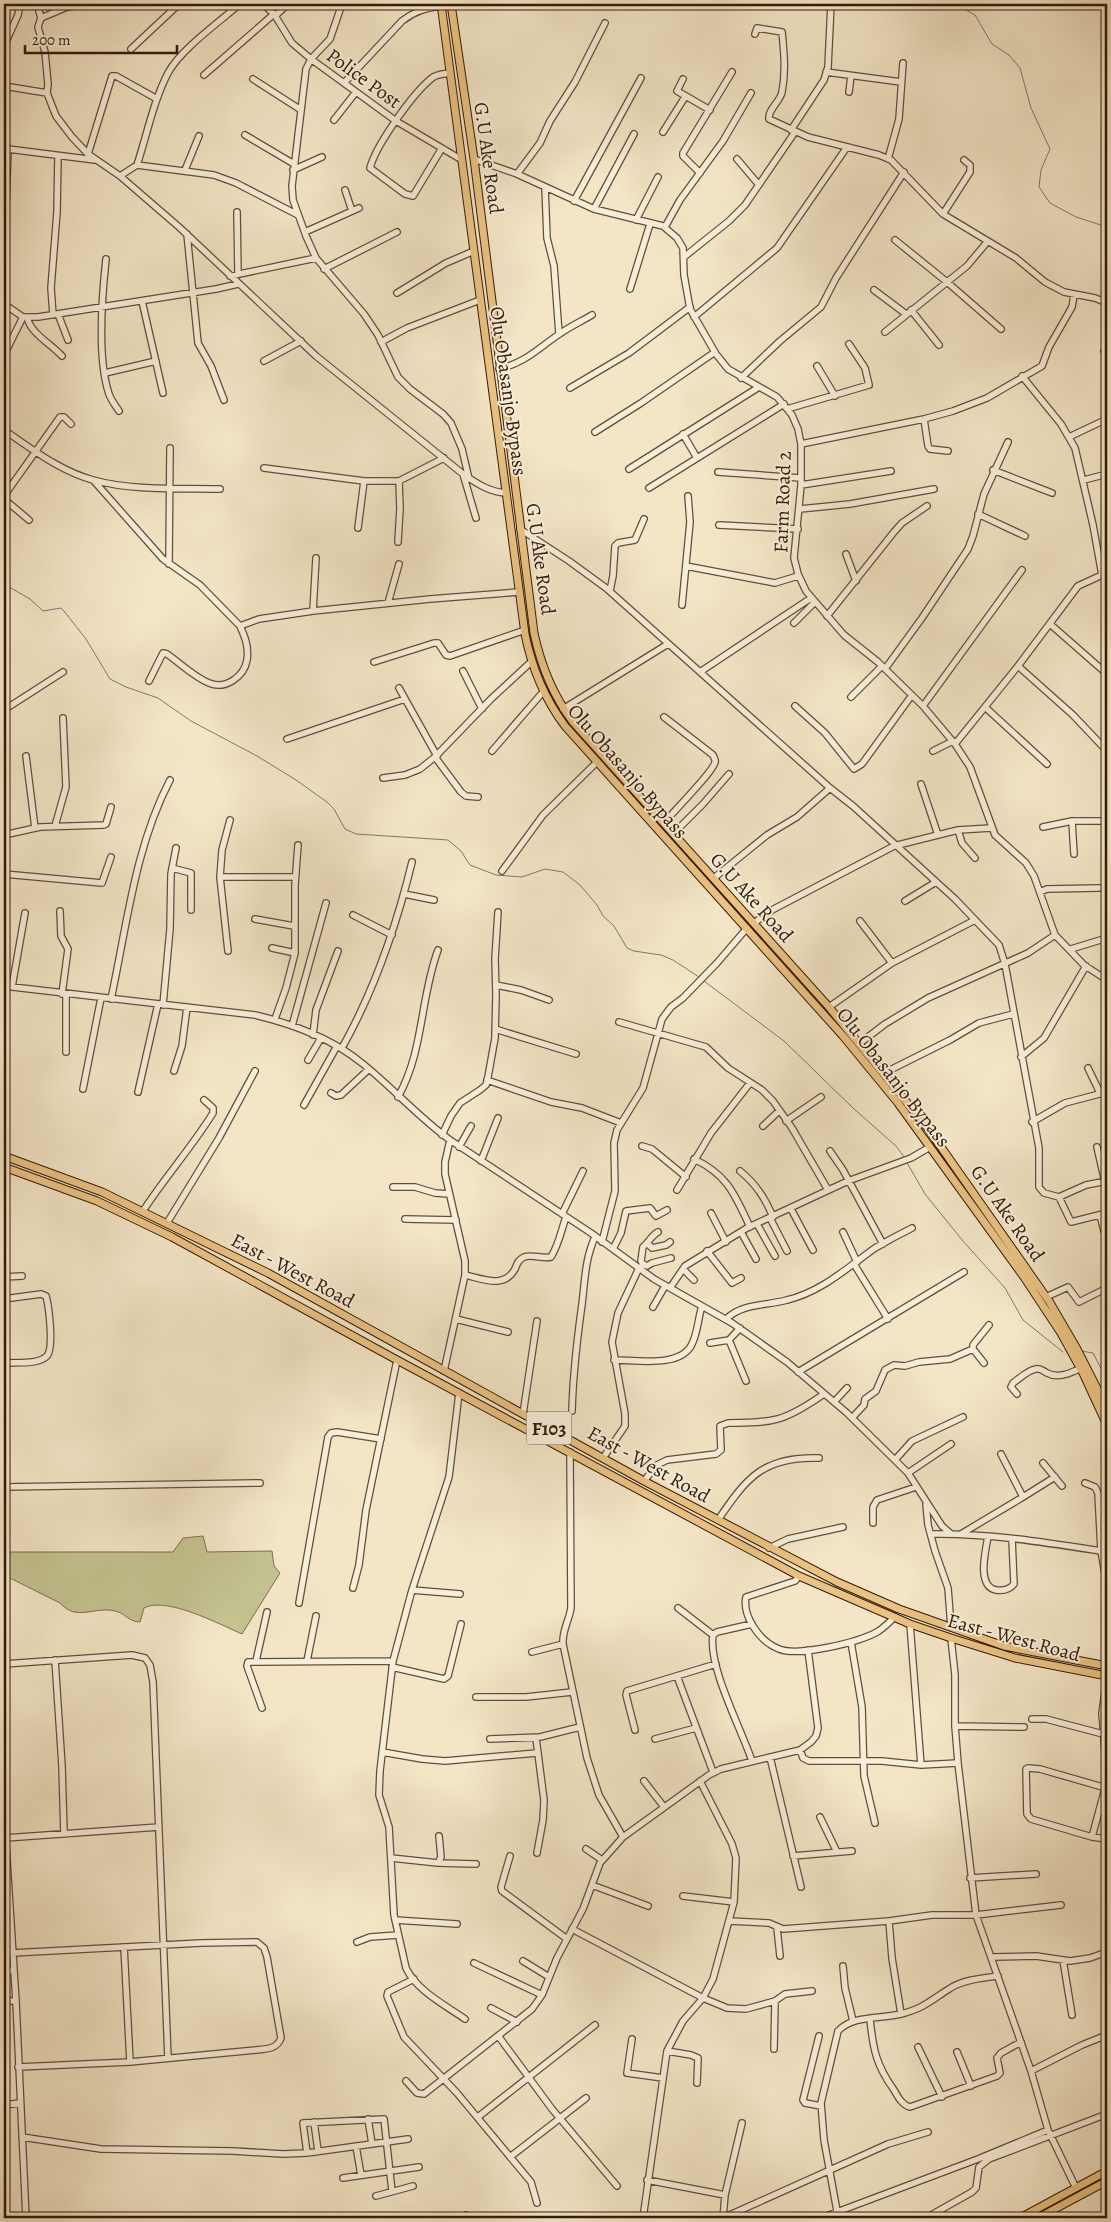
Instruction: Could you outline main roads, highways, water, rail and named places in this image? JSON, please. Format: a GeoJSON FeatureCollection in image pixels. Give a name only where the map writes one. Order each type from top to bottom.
{"type":"FeatureCollection","features":[{"type":"Feature","properties":{"kind":"main road","name":"G.U Ake Road"},"geometry":{"type":"LineString","coordinates":[[451,4],[474,159],[499,369],[534,633],[539,656],[546,675],[563,709],[572,722],[829,1007],[860,1043],[938,1142],[1046,1297],[1078,1349],[1107,1408]]}},
{"type":"Feature","properties":{"kind":"main road","name":"Olu Obasanjo Bypass"},"geometry":{"type":"LineString","coordinates":[[442,5],[519,592],[531,662],[543,692],[565,726],[854,1048],[930,1146],[1062,1333],[1081,1368],[1107,1425]]}},
{"type":"Feature","properties":{"kind":"main road","name":"East - West Road"},"geometry":{"type":"LineString","coordinates":[[4,1156],[70,1179],[144,1211],[268,1273],[644,1481],[837,1582],[899,1609],[1004,1646],[1107,1666]]}},
{"type":"Feature","properties":{"kind":"main road","name":"East - West Road"},"geometry":{"type":"LineString","coordinates":[[4,1167],[66,1188],[138,1220],[262,1284],[397,1360],[799,1576],[910,1624],[950,1638],[1015,1658],[1107,1677]]}},
{"type":"Feature","properties":{"kind":"main road"},"geometry":{"type":"LineString","coordinates":[[1020,2218],[1107,2171]]}},
{"type":"Feature","properties":{"kind":"main road"},"geometry":{"type":"LineString","coordinates":[[1040,2218],[1107,2181]]}},
{"type":"Feature","properties":{"kind":"waterway"},"geometry":{"type":"LineString","coordinates":[[745,4],[759,7],[773,4]]}},
{"type":"Feature","properties":{"kind":"waterway"},"geometry":{"type":"LineString","coordinates":[[956,4],[975,15],[992,44],[1009,55],[1020,68],[1031,108],[1050,149],[1041,170],[1039,187],[1050,203],[1076,217],[1107,227]]}},
{"type":"Feature","properties":{"kind":"waterway"},"geometry":{"type":"LineString","coordinates":[[4,584],[30,599],[43,611],[61,608],[86,639],[110,679],[126,687],[158,698],[191,721],[257,756],[296,780],[327,802],[334,809],[345,829],[356,834],[448,840],[461,851],[470,865],[496,875],[522,877],[545,869],[563,872],[580,885],[597,905],[603,916],[614,926],[627,948],[634,951],[661,955],[673,960],[699,977]]}},
{"type":"Feature","properties":{"kind":"waterway"},"geometry":{"type":"LineString","coordinates":[[704,981],[784,1041],[853,1108],[896,1146],[905,1158]]}},
{"type":"Feature","properties":{"kind":"waterway"},"geometry":{"type":"LineString","coordinates":[[906,1161],[925,1194],[963,1241],[1005,1288],[1023,1320],[1063,1352]]}},
{"type":"Feature","properties":{"kind":"waterway"},"geometry":{"type":"LineString","coordinates":[[1081,1351],[1093,1353],[1107,1380]]}}]}
